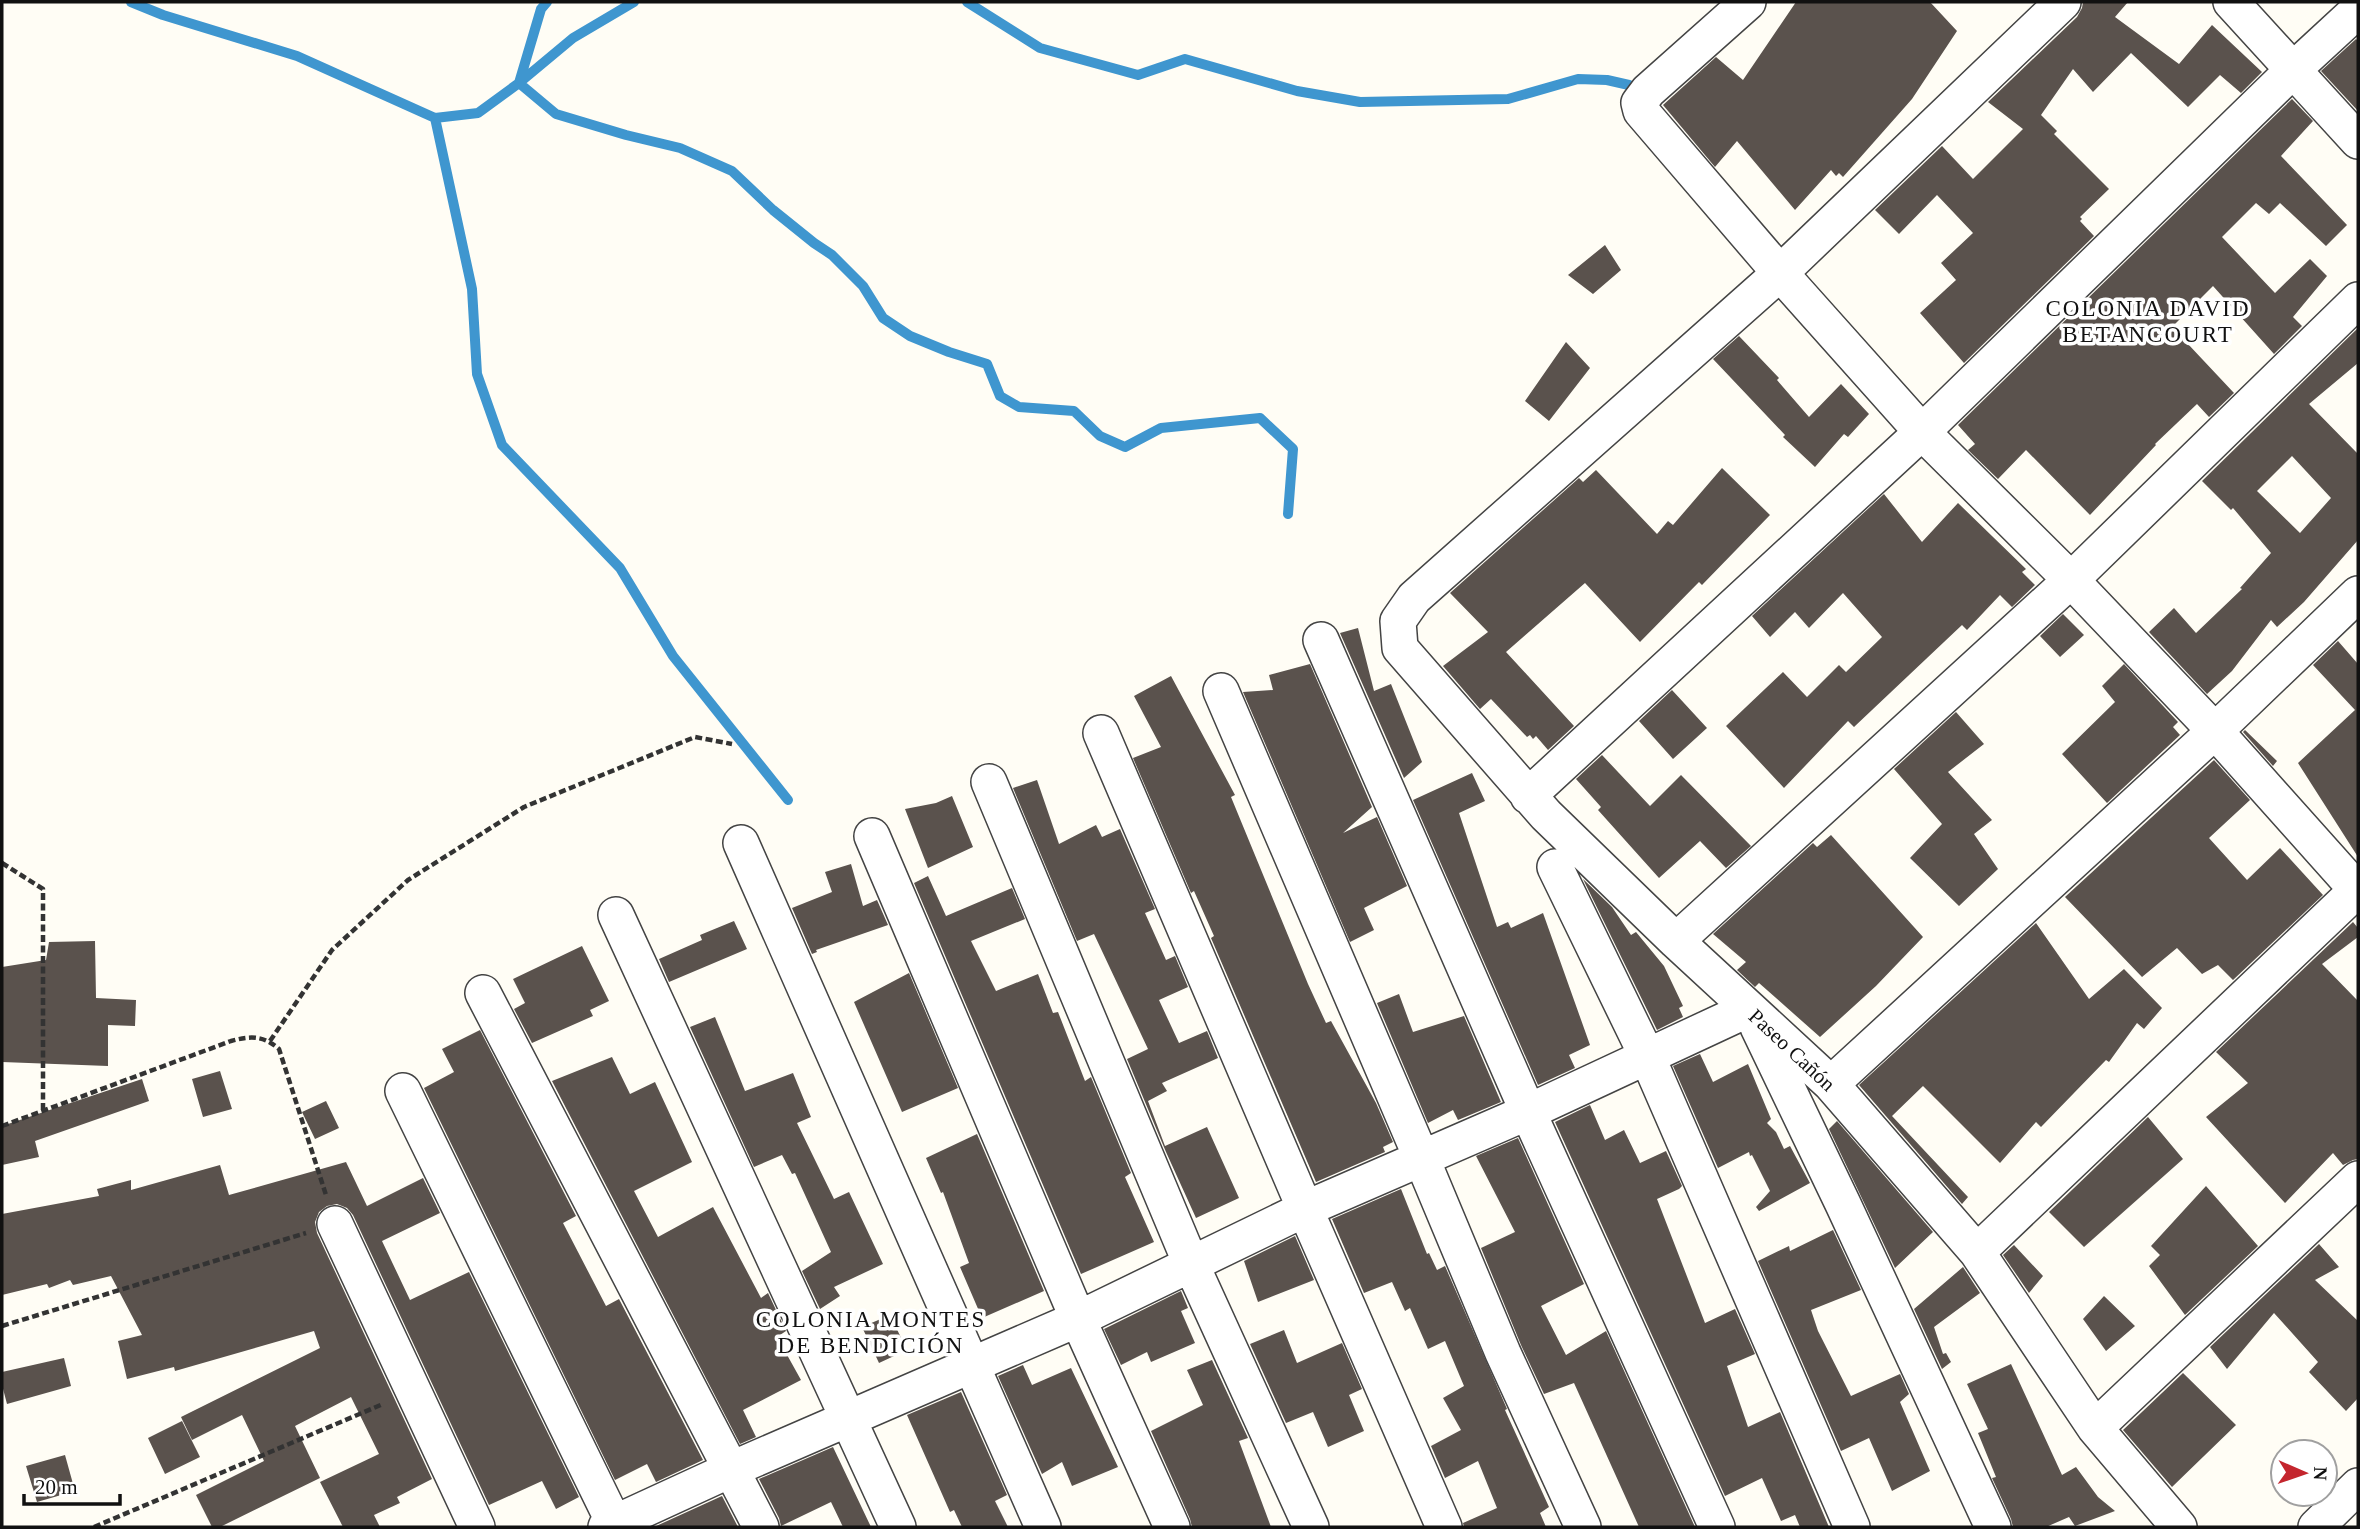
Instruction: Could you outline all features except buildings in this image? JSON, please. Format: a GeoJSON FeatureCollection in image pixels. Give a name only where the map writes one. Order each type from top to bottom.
{"type":"FeatureCollection","features":[{"type":"Feature","properties":{"kind":"street"},"geometry":{"type":"LineString","coordinates":[[1748,2],[1648,91],[1639,103],[1647,120],[1922,432],[2071,580],[2215,731],[2358,890],[1977,1252]]}},
{"type":"Feature","properties":{"kind":"street"},"geometry":{"type":"LineString","coordinates":[[1780,272],[2063,2]]}},
{"type":"Feature","properties":{"kind":"street"},"geometry":{"type":"LineString","coordinates":[[2231,2],[2358,141]]}},
{"type":"Feature","properties":{"kind":"street"},"geometry":{"type":"LineString","coordinates":[[1528,796],[1922,432],[2358,9]]}},
{"type":"Feature","properties":{"kind":"street","name":"Paseo Cañón"},"geometry":{"type":"LineString","coordinates":[[1780,272],[1414,598],[1398,621],[1401,648],[1528,796],[1676,941],[1831,1084],[1977,1252],[2095,1428],[2179,1527]]}},
{"type":"Feature","properties":{"kind":"street"},"geometry":{"type":"LineString","coordinates":[[1676,941],[2071,580],[2358,300]]}},
{"type":"Feature","properties":{"kind":"street"},"geometry":{"type":"LineString","coordinates":[[1831,1084],[2215,731],[2358,594]]}},
{"type":"Feature","properties":{"kind":"street"},"geometry":{"type":"LineString","coordinates":[[1321,640],[1528,1112],[1717,1527]]}},
{"type":"Feature","properties":{"kind":"street"},"geometry":{"type":"LineString","coordinates":[[1221,691],[1499,1343],[1583,1527]]}},
{"type":"Feature","properties":{"kind":"street"},"geometry":{"type":"LineString","coordinates":[[1101,733],[1444,1527]]}},
{"type":"Feature","properties":{"kind":"street"},"geometry":{"type":"LineString","coordinates":[[989,782],[1191,1264],[1311,1527]]}},
{"type":"Feature","properties":{"kind":"street"},"geometry":{"type":"LineString","coordinates":[[872,836],[1078,1319],[1172,1527]]}},
{"type":"Feature","properties":{"kind":"street"},"geometry":{"type":"LineString","coordinates":[[741,843],[1043,1527]]}},
{"type":"Feature","properties":{"kind":"street"},"geometry":{"type":"LineString","coordinates":[[1555,867],[1647,1056],[1852,1527]]}},
{"type":"Feature","properties":{"kind":"street"},"geometry":{"type":"LineString","coordinates":[[616,915],[898,1527]]}},
{"type":"Feature","properties":{"kind":"street"},"geometry":{"type":"LineString","coordinates":[[483,993],[761,1527]]}},
{"type":"Feature","properties":{"kind":"street"},"geometry":{"type":"LineString","coordinates":[[403,1091],[612,1526],[732,1469],[1078,1319],[1305,1209],[1528,1112],[1749,1009],[1993,1527]]}},
{"type":"Feature","properties":{"kind":"street"},"geometry":{"type":"LineString","coordinates":[[2095,1428],[2358,1180]]}},
{"type":"Feature","properties":{"kind":"street"},"geometry":{"type":"LineString","coordinates":[[335,1224],[477,1527]]}},
{"type":"Feature","properties":{"kind":"street"},"geometry":{"type":"LineString","coordinates":[[2316,1527],[2358,1486]]}},
{"type":"Feature","properties":{"kind":"path"},"geometry":{"type":"LineString","coordinates":[[270,1041],[332,950],[408,880],[524,807],[695,737],[732,744]]}},
{"type":"Feature","properties":{"kind":"path"},"geometry":{"type":"LineString","coordinates":[[2,863],[43,889],[43,1111]]}},
{"type":"Feature","properties":{"kind":"path"},"geometry":{"type":"LineString","coordinates":[[2,1126],[231,1041],[254,1036],[270,1041],[279,1048],[335,1224],[2,1326]]}},
{"type":"Feature","properties":{"kind":"path"},"geometry":{"type":"LineString","coordinates":[[94,1527],[412,1392]]}},
{"type":"Feature","properties":{"kind":"waterway"},"geometry":{"type":"LineString","coordinates":[[131,2],[163,15],[297,56],[435,118],[478,113],[573,38],[634,2]]}},
{"type":"Feature","properties":{"kind":"waterway"},"geometry":{"type":"LineString","coordinates":[[519,83],[541,9],[547,2]]}},
{"type":"Feature","properties":{"kind":"waterway"},"geometry":{"type":"LineString","coordinates":[[967,2],[1040,48],[1138,75],[1185,59],[1297,91],[1360,102],[1508,99],[1578,79],[1607,80],[1629,85]]}},
{"type":"Feature","properties":{"kind":"waterway"},"geometry":{"type":"LineString","coordinates":[[519,83],[556,114],[680,148],[732,171],[773,210],[832,255],[863,286],[883,318],[910,336],[987,364],[1000,396],[1019,407],[1074,411],[1100,436],[1125,447],[1161,428],[1260,418],[1293,449],[1288,514]]}},
{"type":"Feature","properties":{"kind":"waterway"},"geometry":{"type":"LineString","coordinates":[[435,118],[472,289],[477,374],[502,445],[620,568],[673,656],[788,800]]}},
{"type":"Feature","properties":{"kind":"district","name":"COLONIA DAVID BETANCOURT"},"geometry":{"type":"Point","coordinates":[2148,321]}},
{"type":"Feature","properties":{"kind":"district","name":"COLONIA MONTES DE BENDICIÓN"},"geometry":{"type":"Point","coordinates":[871,1332]}}]}
